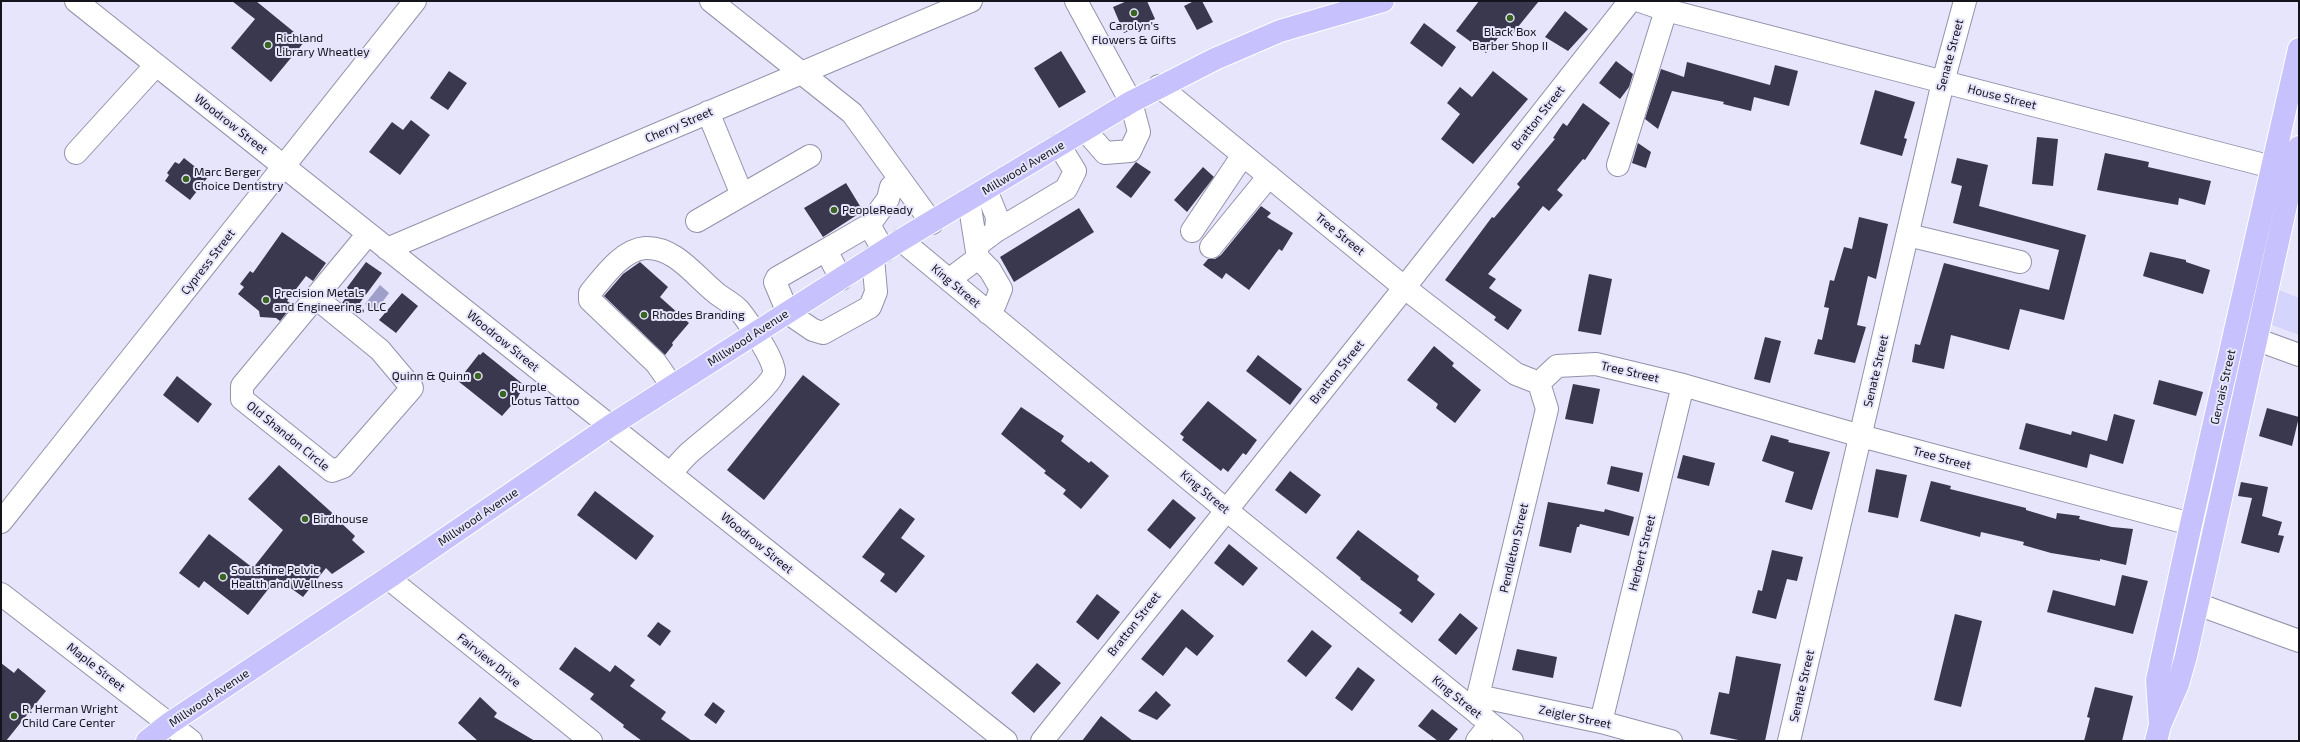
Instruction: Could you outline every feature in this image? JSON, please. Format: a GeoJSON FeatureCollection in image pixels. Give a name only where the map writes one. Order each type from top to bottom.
{"type":"FeatureCollection","features":[{"type":"Feature","properties":{"kind":"main road","name":"Millwood Avenue"},"geometry":{"type":"LineString","coordinates":[[147,741],[170,723],[388,578],[610,426],[886,250],[1131,102],[1159,86],[1215,59],[1280,31],[1384,1]]}},
{"type":"Feature","properties":{"kind":"main road","name":"Gervais Street"},"geometry":{"type":"LineString","coordinates":[[2158,733],[2157,680],[2299,49]]}},
{"type":"Feature","properties":{"kind":"main road","name":"Gervais Street"},"geometry":{"type":"LineString","coordinates":[[2158,733],[2178,684],[2299,148]]}},
{"type":"Feature","properties":{"kind":"street","name":"Woodrow Street"},"geometry":{"type":"LineString","coordinates":[[76,1],[1006,741]]}},
{"type":"Feature","properties":{"kind":"street","name":"Cypress Street"},"geometry":{"type":"LineString","coordinates":[[1,522],[415,1]]}},
{"type":"Feature","properties":{"kind":"street"},"geometry":{"type":"LineString","coordinates":[[711,1],[852,113],[932,223]]}},
{"type":"Feature","properties":{"kind":"street","name":"Cherry Street"},"geometry":{"type":"LineString","coordinates":[[387,249],[971,1]]}},
{"type":"Feature","properties":{"kind":"street"},"geometry":{"type":"LineString","coordinates":[[1076,1],[1131,102],[1139,132],[1130,151],[1105,153],[1085,130]]}},
{"type":"Feature","properties":{"kind":"street","name":"Bratton Street"},"geometry":{"type":"LineString","coordinates":[[1042,741],[1226,509],[1405,288],[1630,1]]}},
{"type":"Feature","properties":{"kind":"street","name":"House Street"},"geometry":{"type":"LineString","coordinates":[[1640,1],[1666,10],[2272,167]]}},
{"type":"Feature","properties":{"kind":"street","name":"Senate Street"},"geometry":{"type":"LineString","coordinates":[[1790,741],[1943,82],[1965,1]]}},
{"type":"Feature","properties":{"kind":"street"},"geometry":{"type":"LineString","coordinates":[[1618,165],[1666,10]]}},
{"type":"Feature","properties":{"kind":"street"},"geometry":{"type":"LineString","coordinates":[[76,153],[156,65]]}},
{"type":"Feature","properties":{"kind":"street","name":"Tree Street"},"geometry":{"type":"LineString","coordinates":[[1159,86],[1405,288],[1516,374],[1539,383],[1557,366],[1596,364],[1683,385],[1861,436],[2191,524]]}},
{"type":"Feature","properties":{"kind":"street"},"geometry":{"type":"LineString","coordinates":[[708,112],[742,195]]}},
{"type":"Feature","properties":{"kind":"street"},"geometry":{"type":"LineString","coordinates":[[950,281],[996,231],[1066,189],[1075,171],[1060,145]]}},
{"type":"Feature","properties":{"kind":"street"},"geometry":{"type":"LineString","coordinates":[[1192,231],[1243,155]]}},
{"type":"Feature","properties":{"kind":"street"},"geometry":{"type":"LineString","coordinates":[[697,221],[810,156]]}},
{"type":"Feature","properties":{"kind":"street"},"geometry":{"type":"LineString","coordinates":[[1211,247],[1269,176]]}},
{"type":"Feature","properties":{"kind":"street"},"geometry":{"type":"LineString","coordinates":[[869,225],[886,250],[876,292],[870,307],[823,333],[814,330],[788,313],[775,282],[777,278],[869,225],[888,199],[891,187],[900,179]]}},
{"type":"Feature","properties":{"kind":"street"},"geometry":{"type":"LineString","coordinates":[[978,195],[997,217],[996,231]]}},
{"type":"Feature","properties":{"kind":"street"},"geometry":{"type":"LineString","coordinates":[[978,195],[977,252],[1001,289],[995,304],[988,313]]}},
{"type":"Feature","properties":{"kind":"street","name":"Old Shandon Circle"},"geometry":{"type":"LineString","coordinates":[[315,297],[380,350],[412,388],[344,467],[332,472],[242,399],[242,386],[315,297],[368,234]]}},
{"type":"Feature","properties":{"kind":"street"},"geometry":{"type":"LineString","coordinates":[[1908,235],[2020,262]]}},
{"type":"Feature","properties":{"kind":"street"},"geometry":{"type":"LineString","coordinates":[[670,474],[688,454],[739,411],[770,381],[774,372],[770,356],[740,311],[726,299],[715,293],[687,266],[658,248],[644,248],[627,254],[590,293],[590,300],[656,363],[672,386]]}},
{"type":"Feature","properties":{"kind":"street"},"geometry":{"type":"LineString","coordinates":[[826,250],[841,279]]}},
{"type":"Feature","properties":{"kind":"street","name":"King Street"},"geometry":{"type":"LineString","coordinates":[[886,250],[950,281],[1226,509],[1482,711],[1512,741]]}},
{"type":"Feature","properties":{"kind":"street"},"geometry":{"type":"LineString","coordinates":[[2236,332],[2299,355]]}},
{"type":"Feature","properties":{"kind":"street","name":"Pendleton Street"},"geometry":{"type":"LineString","coordinates":[[1482,711],[1547,409],[1539,383]]}},
{"type":"Feature","properties":{"kind":"street","name":"Herbert Street"},"geometry":{"type":"LineString","coordinates":[[1601,722],[1683,385]]}},
{"type":"Feature","properties":{"kind":"street","name":"Fairview Drive"},"geometry":{"type":"LineString","coordinates":[[388,578],[590,741]]}},
{"type":"Feature","properties":{"kind":"street","name":"Maple Street"},"geometry":{"type":"LineString","coordinates":[[1,594],[170,723],[191,741]]}},
{"type":"Feature","properties":{"kind":"street"},"geometry":{"type":"LineString","coordinates":[[2197,604],[2299,641]]}},
{"type":"Feature","properties":{"kind":"street"},"geometry":{"type":"LineString","coordinates":[[1476,741],[1482,711]]}},
{"type":"Feature","properties":{"kind":"street","name":"Zeigler Street"},"geometry":{"type":"LineString","coordinates":[[1482,711],[1601,722],[1671,741]]}},
{"type":"Feature","properties":{"kind":"shaded area"},"geometry":{"type":"Polygon","coordinates":[[[380,285],[389,293],[375,312],[365,304],[380,285]]]}},
{"type":"Feature","properties":{"kind":"shaded area"},"geometry":{"type":"Polygon","coordinates":[[[2279,290],[2299,298],[2299,335],[2272,325],[2279,290]]]}},
{"type":"Feature","properties":{"kind":"building","name":"Richland Library Wheatley"},"geometry":{"type":"Polygon","coordinates":[[[232,1],[256,1],[305,41],[271,82],[231,48],[255,19],[232,1]]]}},
{"type":"Feature","properties":{"kind":"building","name":"Carolyn's Flowers & Gifts"},"geometry":{"type":"Polygon","coordinates":[[[1127,1],[1147,1],[1155,19],[1124,33],[1113,7],[1127,1]]]}},
{"type":"Feature","properties":{"kind":"building"},"geometry":{"type":"Polygon","coordinates":[[[1194,1],[1202,1],[1213,22],[1197,30],[1184,6],[1194,1]]]}},
{"type":"Feature","properties":{"kind":"building"},"geometry":{"type":"Polygon","coordinates":[[[1479,1],[1539,1],[1513,33],[1506,28],[1486,53],[1456,31],[1479,1]]]}},
{"type":"Feature","properties":{"kind":"building"},"geometry":{"type":"Polygon","coordinates":[[[1565,11],[1588,29],[1568,51],[1545,37],[1565,11]]]}},
{"type":"Feature","properties":{"kind":"building"},"geometry":{"type":"Polygon","coordinates":[[[1424,23],[1456,47],[1442,67],[1410,43],[1424,23]]]}},
{"type":"Feature","properties":{"kind":"building"},"geometry":{"type":"Polygon","coordinates":[[[1061,51],[1086,92],[1059,108],[1034,68],[1061,51]]]}},
{"type":"Feature","properties":{"kind":"building"},"geometry":{"type":"Polygon","coordinates":[[[1616,61],[1633,74],[1629,87],[1620,99],[1599,83],[1616,61]]]}},
{"type":"Feature","properties":{"kind":"building"},"geometry":{"type":"Polygon","coordinates":[[[1687,62],[1770,85],[1775,65],[1798,71],[1789,106],[1754,97],[1751,111],[1723,104],[1724,102],[1672,91],[1658,129],[1645,119],[1661,69],[1684,77],[1687,62]]]}},
{"type":"Feature","properties":{"kind":"building"},"geometry":{"type":"Polygon","coordinates":[[[449,71],[467,83],[448,110],[430,98],[449,71]]]}},
{"type":"Feature","properties":{"kind":"building"},"geometry":{"type":"Polygon","coordinates":[[[1493,71],[1528,99],[1473,164],[1441,139],[1460,114],[1447,103],[1460,87],[1472,97],[1493,71]]]}},
{"type":"Feature","properties":{"kind":"building"},"geometry":{"type":"Polygon","coordinates":[[[1875,90],[1915,102],[1904,138],[1907,139],[1902,156],[1860,144],[1875,90]]]}},
{"type":"Feature","properties":{"kind":"building"},"geometry":{"type":"Polygon","coordinates":[[[1583,103],[1610,123],[1585,160],[1583,159],[1557,190],[1563,195],[1549,211],[1543,206],[1488,274],[1496,279],[1489,288],[1522,310],[1508,330],[1494,320],[1496,317],[1445,280],[1492,217],[1494,218],[1520,187],[1517,184],[1555,139],[1553,138],[1563,123],[1567,126],[1583,103]]]}},
{"type":"Feature","properties":{"kind":"building"},"geometry":{"type":"Polygon","coordinates":[[[411,120],[430,135],[400,175],[369,152],[392,122],[403,130],[411,120]]]}},
{"type":"Feature","properties":{"kind":"building"},"geometry":{"type":"Polygon","coordinates":[[[2037,137],[2058,139],[2053,186],[2032,184],[2037,137]]]}},
{"type":"Feature","properties":{"kind":"building"},"geometry":{"type":"Polygon","coordinates":[[[1638,143],[1651,152],[1646,168],[1632,163],[1638,143]]]}},
{"type":"Feature","properties":{"kind":"building"},"geometry":{"type":"Polygon","coordinates":[[[2105,153],[2149,162],[2148,167],[2211,181],[2205,205],[2179,198],[2178,205],[2097,190],[2105,153]]]}},
{"type":"Feature","properties":{"kind":"building","name":"Marc Berger Choice Dentistry"},"geometry":{"type":"Polygon","coordinates":[[[184,158],[208,177],[190,200],[165,181],[169,175],[167,173],[175,162],[179,164],[184,158]]]}},
{"type":"Feature","properties":{"kind":"building"},"geometry":{"type":"Polygon","coordinates":[[[1957,158],[1988,165],[1979,206],[2086,235],[2064,320],[2020,309],[2009,350],[1951,335],[1944,369],[1912,362],[1915,344],[1920,345],[1944,263],[2049,290],[2059,250],[1953,223],[1962,186],[1951,183],[1957,158]]]}},
{"type":"Feature","properties":{"kind":"building"},"geometry":{"type":"Polygon","coordinates":[[[1136,162],[1151,172],[1131,198],[1116,187],[1136,162]]]}},
{"type":"Feature","properties":{"kind":"building"},"geometry":{"type":"Polygon","coordinates":[[[1203,167],[1214,177],[1187,212],[1174,200],[1203,167]]]}},
{"type":"Feature","properties":{"kind":"building","name":"PeopleReady"},"geometry":{"type":"Polygon","coordinates":[[[846,183],[863,211],[823,237],[804,208],[846,183]]]}},
{"type":"Feature","properties":{"kind":"building"},"geometry":{"type":"Polygon","coordinates":[[[1261,206],[1271,213],[1267,217],[1293,233],[1282,251],[1279,249],[1249,290],[1226,273],[1222,279],[1203,265],[1208,259],[1215,259],[1221,255],[1261,206]]]}},
{"type":"Feature","properties":{"kind":"building"},"geometry":{"type":"Polygon","coordinates":[[[1079,208],[1094,232],[1014,282],[1000,257],[1079,208]]]}},
{"type":"Feature","properties":{"kind":"building"},"geometry":{"type":"Polygon","coordinates":[[[1859,217],[1888,224],[1876,279],[1868,276],[1857,325],[1866,327],[1855,363],[1814,354],[1818,339],[1822,340],[1829,308],[1824,307],[1830,280],[1834,281],[1844,247],[1852,249],[1859,217]]]}},
{"type":"Feature","properties":{"kind":"building"},"geometry":{"type":"Polygon","coordinates":[[[282,232],[326,263],[313,281],[306,276],[287,301],[293,305],[280,321],[276,318],[260,317],[259,311],[238,294],[244,287],[240,284],[250,271],[253,273],[282,232]]]}},
{"type":"Feature","properties":{"kind":"building"},"geometry":{"type":"Polygon","coordinates":[[[2150,252],[2186,260],[2186,262],[2210,270],[2203,294],[2143,276],[2150,252]]]}},
{"type":"Feature","properties":{"kind":"building"},"geometry":{"type":"Polygon","coordinates":[[[366,262],[382,273],[353,312],[342,303],[347,296],[343,293],[366,262]]]}},
{"type":"Feature","properties":{"kind":"building","name":"Rhodes Branding"},"geometry":{"type":"Polygon","coordinates":[[[640,262],[668,287],[660,297],[689,323],[672,343],[673,345],[665,355],[604,296],[623,274],[640,262]]]}},
{"type":"Feature","properties":{"kind":"building"},"geometry":{"type":"Polygon","coordinates":[[[1589,274],[1612,279],[1601,335],[1578,331],[1589,274]]]}},
{"type":"Feature","properties":{"kind":"building"},"geometry":{"type":"Polygon","coordinates":[[[402,293],[418,306],[396,333],[379,320],[402,293]]]}},
{"type":"Feature","properties":{"kind":"building"},"geometry":{"type":"Polygon","coordinates":[[[1765,337],[1781,341],[1770,383],[1754,379],[1765,337]]]}},
{"type":"Feature","properties":{"kind":"building"},"geometry":{"type":"Polygon","coordinates":[[[1434,346],[1454,363],[1452,366],[1481,390],[1455,423],[1436,408],[1438,404],[1407,380],[1434,346]]]}},
{"type":"Feature","properties":{"kind":"building"},"geometry":{"type":"Polygon","coordinates":[[[483,352],[524,385],[517,399],[502,416],[458,381],[479,354],[480,355],[483,352]]]}},
{"type":"Feature","properties":{"kind":"building"},"geometry":{"type":"Polygon","coordinates":[[[1258,355],[1302,389],[1290,405],[1246,371],[1258,355]]]}},
{"type":"Feature","properties":{"kind":"building"},"geometry":{"type":"Polygon","coordinates":[[[803,375],[840,404],[764,500],[727,470],[803,375]]]}},
{"type":"Feature","properties":{"kind":"building"},"geometry":{"type":"Polygon","coordinates":[[[177,376],[212,404],[198,423],[163,395],[177,376]]]}},
{"type":"Feature","properties":{"kind":"building"},"geometry":{"type":"Polygon","coordinates":[[[2159,380],[2203,392],[2196,416],[2153,404],[2159,380]]]}},
{"type":"Feature","properties":{"kind":"building"},"geometry":{"type":"Polygon","coordinates":[[[1573,384],[1600,389],[1593,424],[1565,419],[1573,384]]]}},
{"type":"Feature","properties":{"kind":"building"},"geometry":{"type":"Polygon","coordinates":[[[1208,401],[1257,440],[1246,455],[1243,453],[1228,472],[1223,468],[1221,471],[1197,452],[1182,440],[1184,437],[1180,434],[1208,401]]]}},
{"type":"Feature","properties":{"kind":"building"},"geometry":{"type":"Polygon","coordinates":[[[1021,407],[1064,436],[1061,441],[1089,463],[1091,461],[1109,476],[1081,509],[1063,494],[1066,490],[1044,473],[1046,471],[1001,434],[1021,407]]]}},
{"type":"Feature","properties":{"kind":"building"},"geometry":{"type":"Polygon","coordinates":[[[2267,408],[2299,417],[2292,446],[2259,436],[2267,408]]]}},
{"type":"Feature","properties":{"kind":"building"},"geometry":{"type":"Polygon","coordinates":[[[2114,414],[2135,420],[2123,464],[2090,454],[2087,468],[2019,449],[2026,423],[2071,435],[2072,431],[2107,441],[2114,414]]]}},
{"type":"Feature","properties":{"kind":"building"},"geometry":{"type":"Polygon","coordinates":[[[1771,435],[1789,440],[1788,442],[1830,452],[1812,510],[1785,502],[1794,472],[1762,461],[1771,435]]]}},
{"type":"Feature","properties":{"kind":"building"},"geometry":{"type":"Polygon","coordinates":[[[1683,455],[1715,463],[1709,486],[1677,478],[1683,455]]]}},
{"type":"Feature","properties":{"kind":"building"},"geometry":{"type":"Polygon","coordinates":[[[279,465],[339,519],[338,520],[355,536],[352,540],[365,552],[332,574],[326,568],[303,597],[277,578],[248,615],[204,581],[199,588],[179,573],[209,534],[253,568],[283,530],[248,499],[279,465]]]}},
{"type":"Feature","properties":{"kind":"building"},"geometry":{"type":"Polygon","coordinates":[[[1611,466],[1643,473],[1639,492],[1607,484],[1611,466]]]}},
{"type":"Feature","properties":{"kind":"building"},"geometry":{"type":"Polygon","coordinates":[[[1876,469],[1907,475],[1898,518],[1868,512],[1876,469]]]}},
{"type":"Feature","properties":{"kind":"building"},"geometry":{"type":"Polygon","coordinates":[[[1290,471],[1321,495],[1306,514],[1275,490],[1290,471]]]}},
{"type":"Feature","properties":{"kind":"building"},"geometry":{"type":"Polygon","coordinates":[[[1931,481],[1951,486],[1950,489],[2026,508],[2026,510],[2056,519],[2057,513],[2080,516],[2079,519],[2112,527],[2133,529],[2126,565],[2100,559],[2100,561],[2051,553],[2023,545],[2024,542],[1981,532],[1980,537],[1920,521],[1931,481]]]}},
{"type":"Feature","properties":{"kind":"building"},"geometry":{"type":"Polygon","coordinates":[[[2241,482],[2268,487],[2262,516],[2282,522],[2278,535],[2284,536],[2279,553],[2241,543],[2252,498],[2238,496],[2241,482]]]}},
{"type":"Feature","properties":{"kind":"building"},"geometry":{"type":"Polygon","coordinates":[[[595,491],[654,536],[636,560],[577,515],[595,491]]]}},
{"type":"Feature","properties":{"kind":"building"},"geometry":{"type":"Polygon","coordinates":[[[1173,499],[1196,518],[1170,549],[1147,530],[1173,499]]]}},
{"type":"Feature","properties":{"kind":"building"},"geometry":{"type":"Polygon","coordinates":[[[1548,502],[1604,512],[1605,509],[1634,517],[1629,536],[1580,524],[1579,527],[1577,527],[1571,553],[1539,546],[1548,502]]]}},
{"type":"Feature","properties":{"kind":"building"},"geometry":{"type":"Polygon","coordinates":[[[900,508],[915,519],[901,538],[925,556],[896,593],[880,581],[885,574],[862,557],[900,508]]]}},
{"type":"Feature","properties":{"kind":"building"},"geometry":{"type":"Polygon","coordinates":[[[1358,530],[1419,576],[1417,580],[1435,594],[1412,623],[1399,613],[1402,610],[1360,579],[1361,578],[1336,558],[1358,530]]]}},
{"type":"Feature","properties":{"kind":"building"},"geometry":{"type":"Polygon","coordinates":[[[1229,544],[1258,568],[1243,586],[1214,563],[1229,544]]]}},
{"type":"Feature","properties":{"kind":"building"},"geometry":{"type":"Polygon","coordinates":[[[1772,550],[1803,557],[1797,581],[1787,579],[1776,619],[1752,613],[1758,590],[1762,591],[1772,550]]]}},
{"type":"Feature","properties":{"kind":"building"},"geometry":{"type":"Polygon","coordinates":[[[2122,575],[2148,581],[2133,634],[2047,612],[2053,590],[2115,606],[2122,575]]]}},
{"type":"Feature","properties":{"kind":"building"},"geometry":{"type":"Polygon","coordinates":[[[1097,594],[1120,612],[1098,640],[1076,622],[1097,594]]]}},
{"type":"Feature","properties":{"kind":"building"},"geometry":{"type":"Polygon","coordinates":[[[1182,609],[1214,636],[1197,656],[1186,647],[1163,676],[1141,659],[1182,609]]]}},
{"type":"Feature","properties":{"kind":"building"},"geometry":{"type":"Polygon","coordinates":[[[1460,613],[1478,628],[1456,655],[1438,640],[1460,613]]]}},
{"type":"Feature","properties":{"kind":"building"},"geometry":{"type":"Polygon","coordinates":[[[1955,614],[1982,621],[1961,707],[1934,700],[1955,614]]]}},
{"type":"Feature","properties":{"kind":"building"},"geometry":{"type":"Polygon","coordinates":[[[658,622],[671,631],[660,646],[647,636],[658,622]]]}},
{"type":"Feature","properties":{"kind":"building"},"geometry":{"type":"Polygon","coordinates":[[[1312,630],[1332,646],[1306,677],[1287,661],[1312,630]]]}},
{"type":"Feature","properties":{"kind":"building"},"geometry":{"type":"Polygon","coordinates":[[[575,647],[610,672],[615,665],[635,680],[630,686],[666,712],[661,719],[692,741],[642,741],[623,727],[624,725],[590,699],[594,694],[559,669],[575,647]]]}},
{"type":"Feature","properties":{"kind":"building"},"geometry":{"type":"Polygon","coordinates":[[[1517,649],[1557,657],[1553,678],[1512,670],[1517,649]]]}},
{"type":"Feature","properties":{"kind":"building"},"geometry":{"type":"Polygon","coordinates":[[[1736,656],[1781,664],[1765,741],[1743,741],[1710,734],[1719,692],[1729,694],[1736,656]]]}},
{"type":"Feature","properties":{"kind":"building","name":"R. Herman Wright Child Care Center"},"geometry":{"type":"Polygon","coordinates":[[[1,663],[14,673],[18,668],[46,691],[6,741],[1,741],[1,663]]]}},
{"type":"Feature","properties":{"kind":"building"},"geometry":{"type":"Polygon","coordinates":[[[1037,663],[1061,683],[1034,713],[1011,693],[1037,663]]]}},
{"type":"Feature","properties":{"kind":"building"},"geometry":{"type":"Polygon","coordinates":[[[1358,667],[1375,680],[1352,711],[1335,698],[1358,667]]]}},
{"type":"Feature","properties":{"kind":"building"},"geometry":{"type":"Polygon","coordinates":[[[2095,687],[2133,696],[2122,741],[2084,741],[2090,718],[2087,717],[2095,687]]]}},
{"type":"Feature","properties":{"kind":"building"},"geometry":{"type":"Polygon","coordinates":[[[1156,691],[1171,705],[1157,720],[1138,711],[1156,691]]]}},
{"type":"Feature","properties":{"kind":"building"},"geometry":{"type":"Polygon","coordinates":[[[480,697],[497,713],[494,717],[535,741],[478,741],[458,723],[480,697]]]}},
{"type":"Feature","properties":{"kind":"building"},"geometry":{"type":"Polygon","coordinates":[[[713,702],[725,711],[716,724],[704,715],[713,702]]]}},
{"type":"Feature","properties":{"kind":"building"},"geometry":{"type":"Polygon","coordinates":[[[1432,709],[1458,729],[1448,741],[1438,741],[1418,726],[1432,709]]]}},
{"type":"Feature","properties":{"kind":"building"},"geometry":{"type":"Polygon","coordinates":[[[1101,716],[1133,741],[1082,741],[1101,716]]]}},
{"type":"Feature","properties":{"kind":"place","name":"Carolyn's Flowers & Gifts"},"geometry":{"type":"Point","coordinates":[1134,13]}},
{"type":"Feature","properties":{"kind":"place","name":"Black Box Barber Shop II"},"geometry":{"type":"Point","coordinates":[1510,18]}},
{"type":"Feature","properties":{"kind":"place","name":"Richland Library Wheatley"},"geometry":{"type":"Point","coordinates":[268,45]}},
{"type":"Feature","properties":{"kind":"place","name":"Marc Berger Choice Dentistry"},"geometry":{"type":"Point","coordinates":[186,179]}},
{"type":"Feature","properties":{"kind":"place","name":"PeopleReady"},"geometry":{"type":"Point","coordinates":[834,210]}},
{"type":"Feature","properties":{"kind":"place","name":"Precision Metals and Engineering, LLC"},"geometry":{"type":"Point","coordinates":[266,300]}},
{"type":"Feature","properties":{"kind":"place","name":"Rhodes Branding"},"geometry":{"type":"Point","coordinates":[644,315]}},
{"type":"Feature","properties":{"kind":"place","name":"Quinn & Quinn"},"geometry":{"type":"Point","coordinates":[478,376]}},
{"type":"Feature","properties":{"kind":"place","name":"Purple Lotus Tattoo"},"geometry":{"type":"Point","coordinates":[503,394]}},
{"type":"Feature","properties":{"kind":"place","name":"Birdhouse"},"geometry":{"type":"Point","coordinates":[305,519]}},
{"type":"Feature","properties":{"kind":"place","name":"Soulshine Pelvic Health and Wellness"},"geometry":{"type":"Point","coordinates":[223,577]}},
{"type":"Feature","properties":{"kind":"place","name":"R. Herman Wright Child Care Center"},"geometry":{"type":"Point","coordinates":[14,716]}}]}
